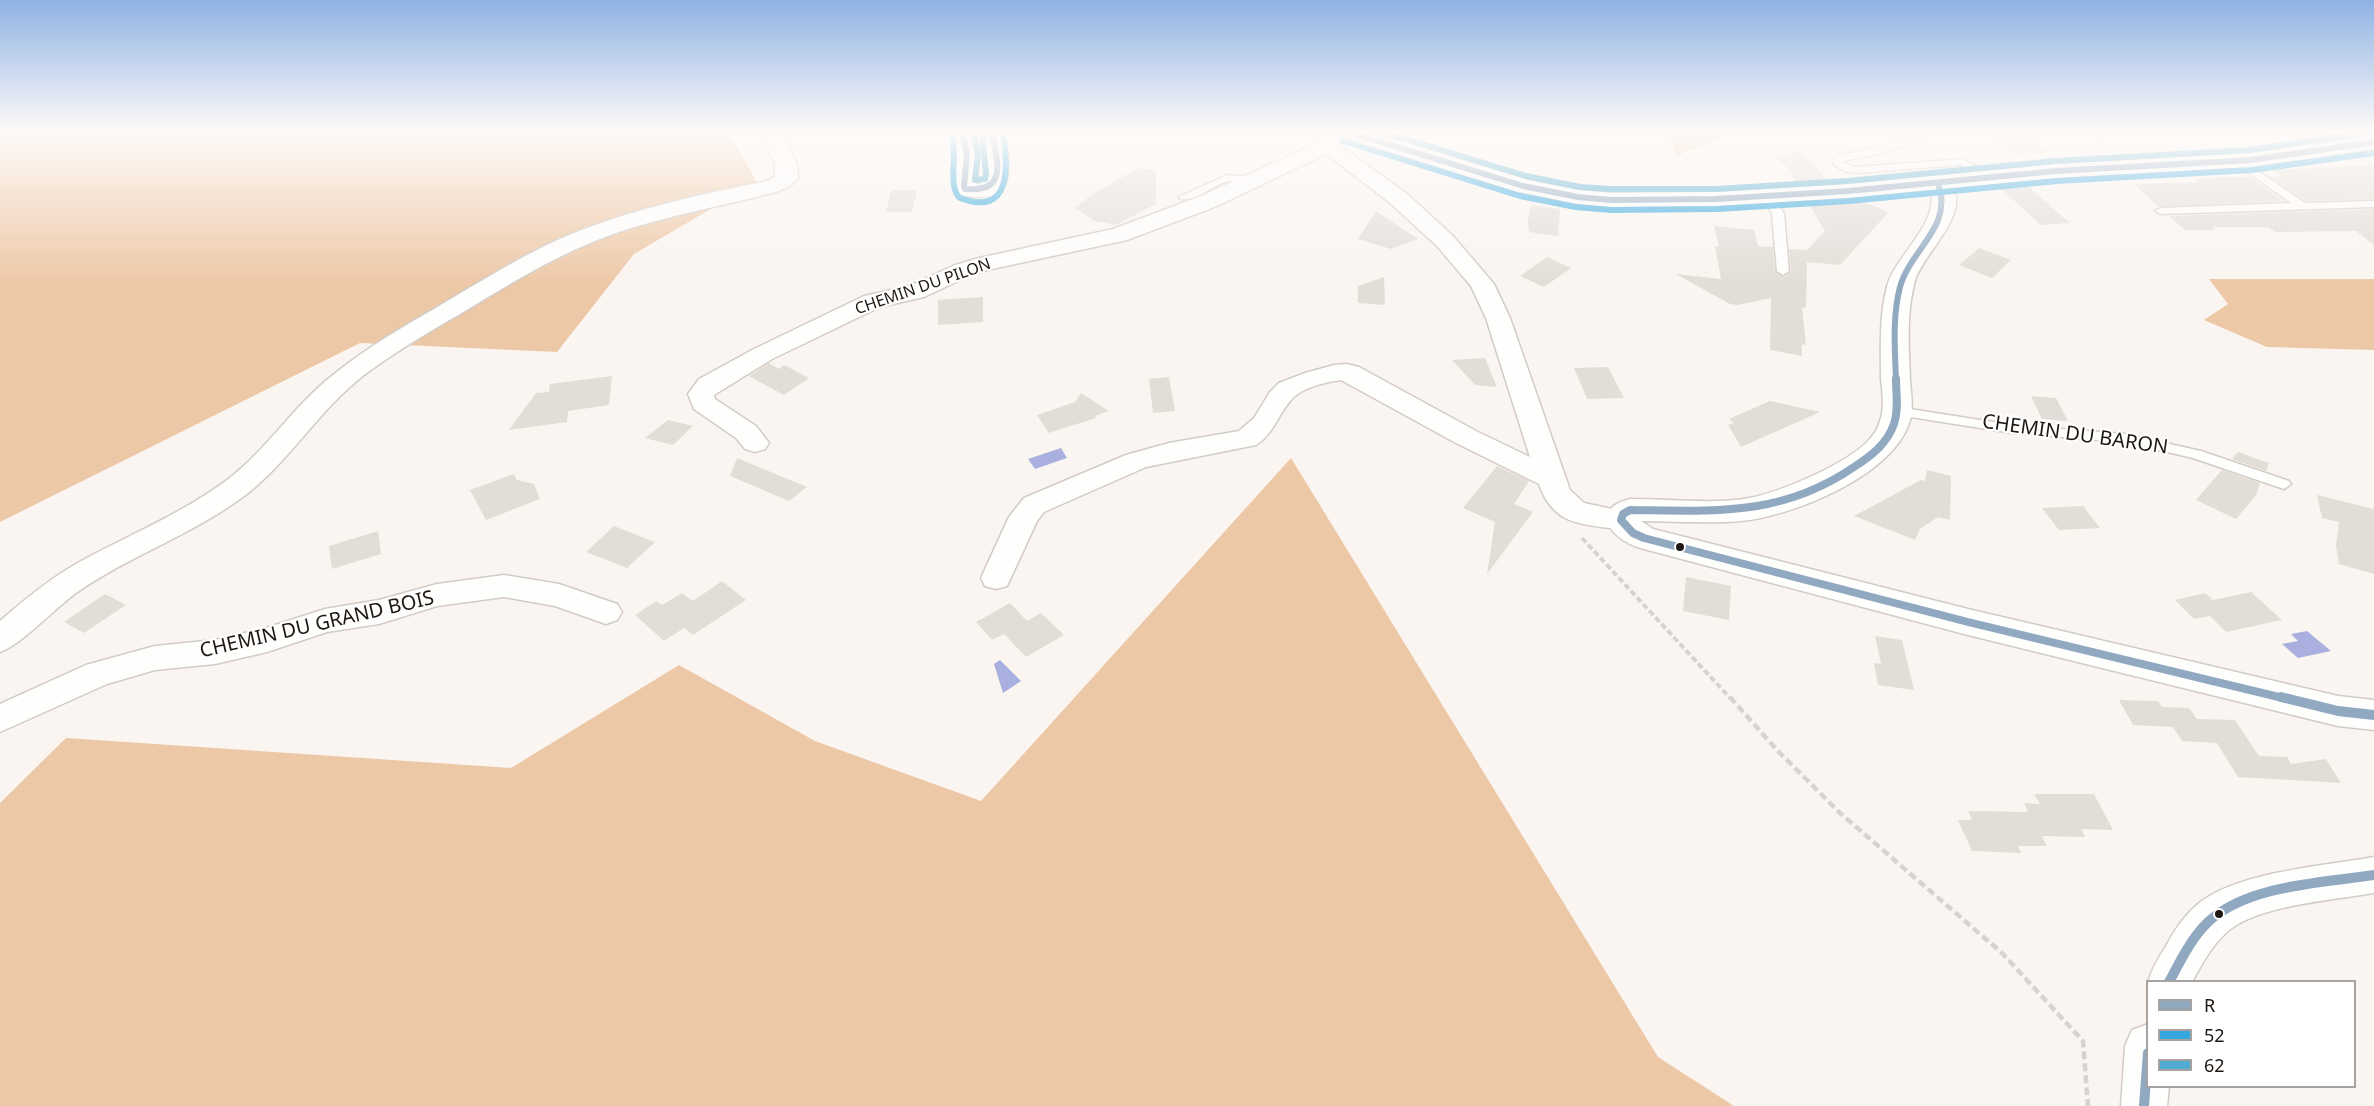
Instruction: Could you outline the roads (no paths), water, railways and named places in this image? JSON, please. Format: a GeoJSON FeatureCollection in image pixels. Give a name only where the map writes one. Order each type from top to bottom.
{"type":"FeatureCollection","features":[{"type":"Feature","properties":{"kind":"main road"},"geometry":{"type":"LineString","coordinates":[[963,183],[964,189],[979,192],[993,187],[996,183]]}},
{"type":"Feature","properties":{"kind":"main road"},"geometry":{"type":"LineString","coordinates":[[1514,183],[1578,197],[1644,200],[1769,197],[1941,183]]}},
{"type":"Feature","properties":{"kind":"main road"},"geometry":{"type":"LineString","coordinates":[[1938,183],[1945,193],[1944,208],[1904,276],[1897,297],[1897,411],[1888,437],[1876,450],[1820,484],[1744,510],[1630,510],[1623,514],[1621,520],[1633,533],[1644,538],[1789,576],[1968,622],[2338,711],[2374,715]]}},
{"type":"Feature","properties":{"kind":"main road"},"geometry":{"type":"LineString","coordinates":[[2170,980],[2193,939],[2220,912],[2262,896],[2374,875]]}},
{"type":"Feature","properties":{"kind":"main road"},"geometry":{"type":"LineString","coordinates":[[2144,1106],[2146,1076]]}},
{"type":"Feature","properties":{"kind":"street"},"geometry":{"type":"LineString","coordinates":[[0,639],[24,617],[86,572],[193,516],[238,486],[269,458],[296,423],[329,390],[407,335],[475,295],[567,244],[615,226],[782,183]]}},
{"type":"Feature","properties":{"kind":"street","name":"CHEMIN DU PILON"},"geometry":{"type":"LineString","coordinates":[[755,443],[746,432],[703,403],[701,394],[708,385],[762,354],[873,301],[916,292],[963,270],[987,263],[1119,235],[1209,201],[1246,183]]}},
{"type":"Feature","properties":{"kind":"street"},"geometry":{"type":"LineString","coordinates":[[1379,183],[1445,241],[1482,284],[1498,318],[1557,495],[1575,511],[1621,520]]}},
{"type":"Feature","properties":{"kind":"street"},"geometry":{"type":"LineString","coordinates":[[996,578],[1024,517],[1034,505],[1136,461],[1169,452],[1246,439],[1257,434],[1285,390],[1338,373],[1348,372],[1447,427],[1553,479]]}},
{"type":"Feature","properties":{"kind":"street","name":"CHEMIN DU GRAND BOIS"},"geometry":{"type":"LineString","coordinates":[[0,720],[98,674],[155,658],[225,650],[267,640],[326,621],[379,612],[437,595],[504,586],[559,596],[606,612]]}},
{"type":"Feature","properties":{"kind":"lane"},"geometry":{"type":"LineString","coordinates":[[1184,197],[1217,183]]}},
{"type":"Feature","properties":{"kind":"lane"},"geometry":{"type":"LineString","coordinates":[[2269,183],[2303,207]]}},
{"type":"Feature","properties":{"kind":"lane"},"geometry":{"type":"LineString","coordinates":[[1769,197],[1778,214],[1783,271]]}},
{"type":"Feature","properties":{"kind":"lane"},"geometry":{"type":"LineString","coordinates":[[2161,211],[2374,204]]}},
{"type":"Feature","properties":{"kind":"lane","name":"CHEMIN DU BARON"},"geometry":{"type":"LineString","coordinates":[[1897,411],[2012,429],[2125,438],[2196,454],[2284,483]]}},
{"type":"Feature","properties":{"kind":"water"},"geometry":{"type":"Polygon","coordinates":[[[1061,448],[1067,458],[1035,469],[1028,459],[1061,448]]]}},
{"type":"Feature","properties":{"kind":"water"},"geometry":{"type":"Polygon","coordinates":[[[2307,631],[2331,651],[2298,658],[2282,644],[2298,641],[2291,634],[2307,631]]]}},
{"type":"Feature","properties":{"kind":"water"},"geometry":{"type":"Polygon","coordinates":[[[1000,660],[1021,681],[1003,693],[994,664],[1000,660]]]}}]}
